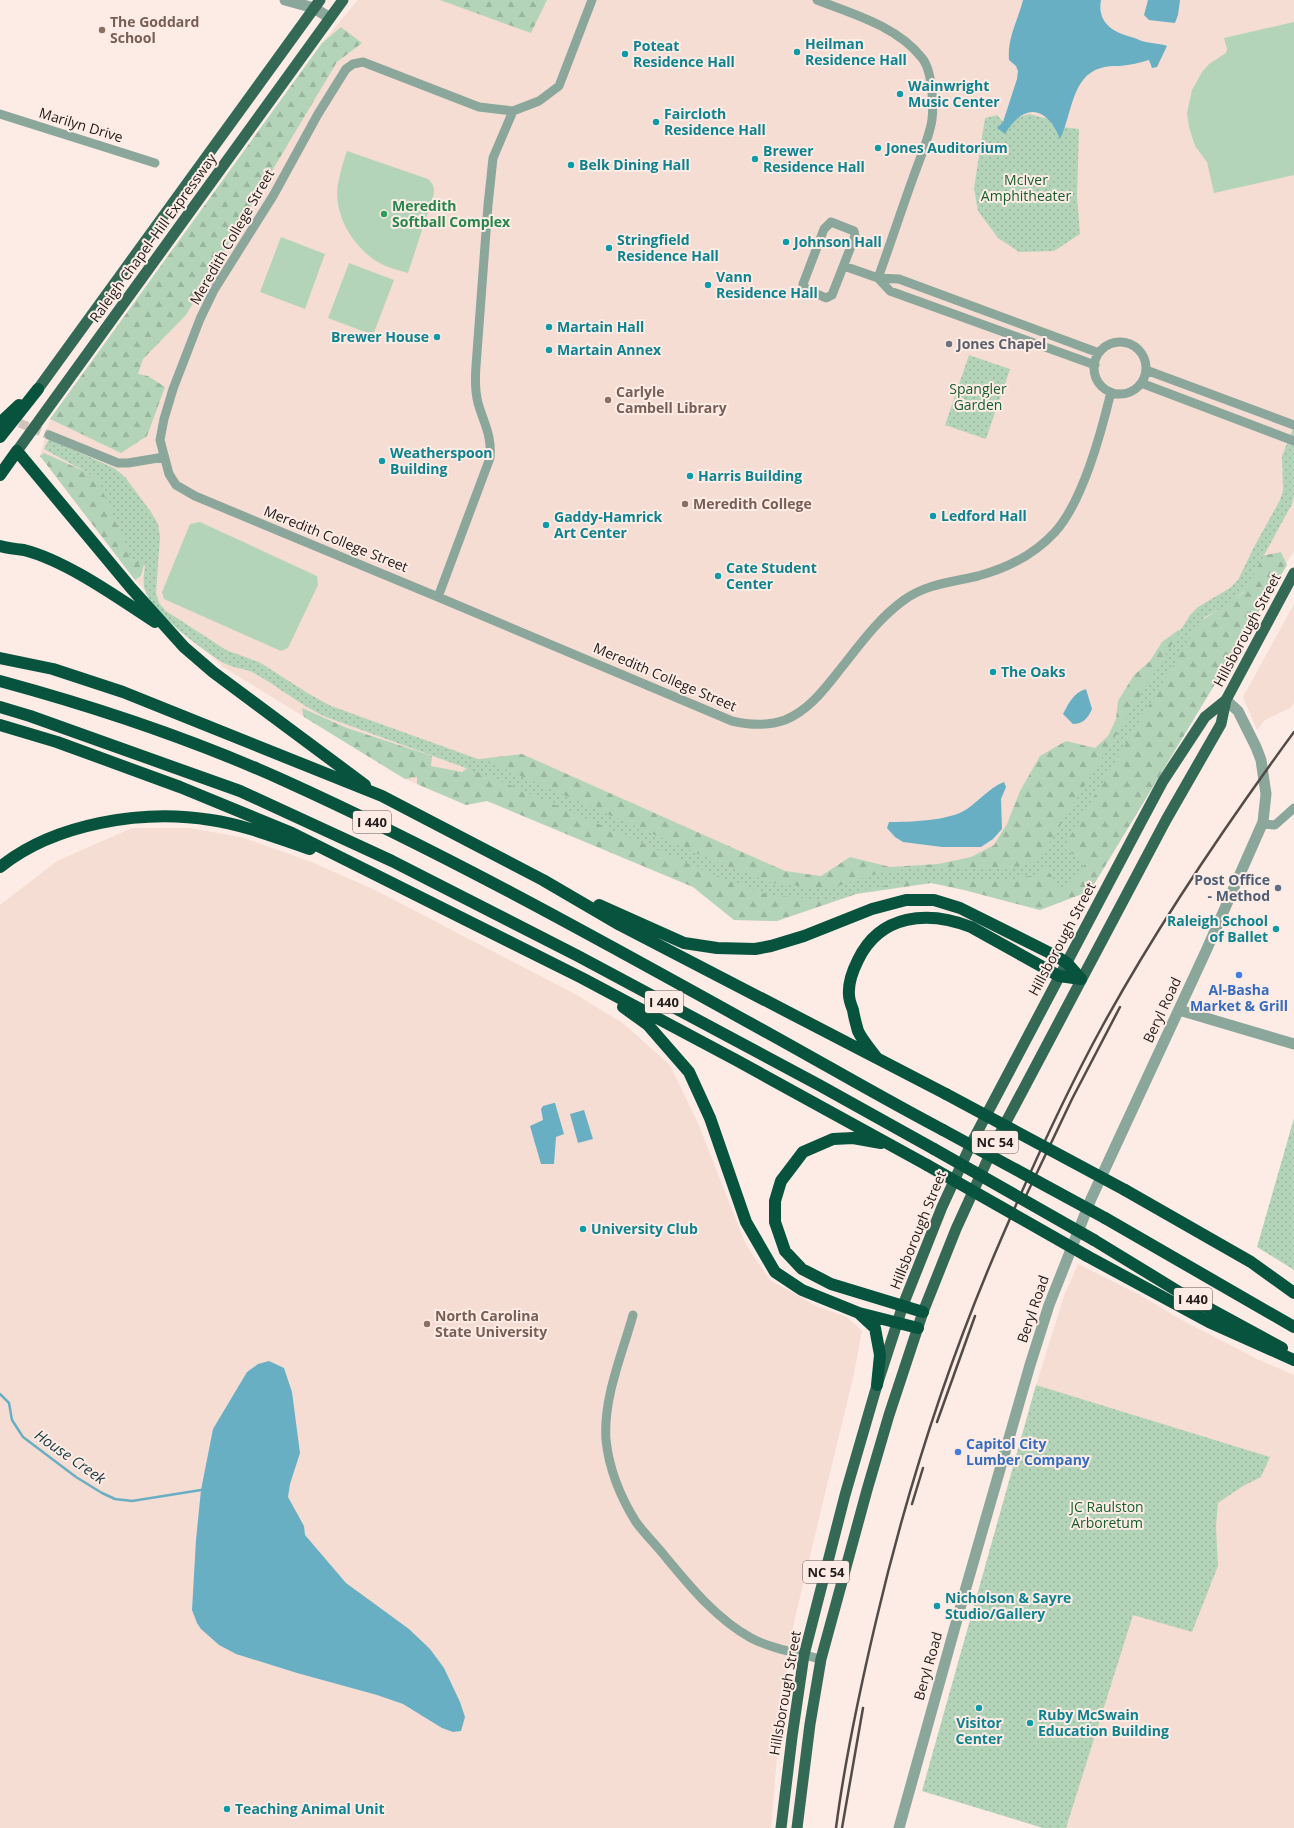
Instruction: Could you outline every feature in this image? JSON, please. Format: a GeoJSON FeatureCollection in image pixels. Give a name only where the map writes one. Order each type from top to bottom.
{"type":"FeatureCollection","features":[{"type":"Feature","properties":{"kind":"highway"},"geometry":{"type":"LineString","coordinates":[[0,423],[38,389]]}},
{"type":"Feature","properties":{"kind":"highway","name":"Raleigh Chapel–Hill Expressway"},"geometry":{"type":"LineString","coordinates":[[0,437],[30,402],[38,389]]}},
{"type":"Feature","properties":{"kind":"highway"},"geometry":{"type":"LineString","coordinates":[[17,451],[98,549],[168,630],[213,672],[382,796]]}},
{"type":"Feature","properties":{"kind":"highway","name":"Raleigh Chapel–Hill Expressway"},"geometry":{"type":"LineString","coordinates":[[0,475],[17,451]]}},
{"type":"Feature","properties":{"kind":"highway"},"geometry":{"type":"LineString","coordinates":[[0,546],[25,550],[52,560],[93,583],[168,630]]}},
{"type":"Feature","properties":{"kind":"highway"},"geometry":{"type":"LineString","coordinates":[[0,658],[54,669],[123,692],[382,796],[543,880],[620,925],[879,1061],[946,1094],[1125,1190],[1251,1262],[1294,1293]]}},
{"type":"Feature","properties":{"kind":"highway","name":"I 440"},"geometry":{"type":"LineString","coordinates":[[0,681],[98,710],[204,748],[281,779],[336,805],[484,879],[705,998],[1104,1218],[1294,1327]]}},
{"type":"Feature","properties":{"kind":"highway","name":"I 440"},"geometry":{"type":"LineString","coordinates":[[0,707],[30,716],[240,791],[392,861],[578,956],[812,1081],[1094,1240],[1179,1292],[1294,1354]]}},
{"type":"Feature","properties":{"kind":"highway"},"geometry":{"type":"LineString","coordinates":[[0,725],[64,745],[241,810],[292,833],[344,860],[419,895],[582,978],[736,1060],[816,1105],[892,1145],[1087,1256],[1209,1322],[1294,1360]]}},
{"type":"Feature","properties":{"kind":"highway"},"geometry":{"type":"LineString","coordinates":[[0,860],[62,834],[124,819],[177,818],[210,820],[245,827],[344,860]]}},
{"type":"Feature","properties":{"kind":"highway"},"geometry":{"type":"LineString","coordinates":[[0,867],[20,852]]}},
{"type":"Feature","properties":{"kind":"highway"},"geometry":{"type":"LineString","coordinates":[[543,880],[684,943],[738,949],[771,946],[804,936],[872,909],[906,900],[934,900],[960,908],[1035,944],[1067,962],[1081,979]]}},
{"type":"Feature","properties":{"kind":"highway"},"geometry":{"type":"LineString","coordinates":[[879,1061],[858,1032],[849,996],[854,968],[861,953],[872,939],[897,921],[930,917],[956,921],[971,927],[1059,976],[1081,979]]}},
{"type":"Feature","properties":{"kind":"highway"},"geometry":{"type":"LineString","coordinates":[[582,978],[648,1025],[690,1072],[710,1118],[746,1222],[775,1272],[802,1290],[859,1313],[918,1328]]}},
{"type":"Feature","properties":{"kind":"highway"},"geometry":{"type":"LineString","coordinates":[[892,1145],[853,1138],[833,1139],[803,1152],[781,1181],[775,1201],[775,1222],[785,1251],[802,1269],[831,1284],[923,1312]]}},
{"type":"Feature","properties":{"kind":"highway"},"geometry":{"type":"LineString","coordinates":[[859,1313],[875,1328],[880,1356],[877,1385]]}},
{"type":"Feature","properties":{"kind":"main road","name":"Raleigh Chapel–Hill Expressway"},"geometry":{"type":"LineString","coordinates":[[17,451],[342,0]]}},
{"type":"Feature","properties":{"kind":"main road","name":"Raleigh Chapel–Hill Expressway"},"geometry":{"type":"LineString","coordinates":[[38,389],[317,4]]}},
{"type":"Feature","properties":{"kind":"main road","name":"Hillsborough Street"},"geometry":{"type":"LineString","coordinates":[[797,1828],[810,1724],[821,1659],[889,1415],[923,1312],[956,1229],[997,1138],[1166,820],[1221,724],[1226,700],[1294,573]]}},
{"type":"Feature","properties":{"kind":"main road","name":"Hillsborough Street"},"geometry":{"type":"LineString","coordinates":[[781,1828],[804,1655],[845,1495],[877,1385],[898,1322],[942,1206],[967,1153],[1059,976],[1163,781],[1205,717],[1226,700]]}},
{"type":"Feature","properties":{"kind":"street"},"geometry":{"type":"LineString","coordinates":[[285,0],[317,4],[330,18]]}},
{"type":"Feature","properties":{"kind":"street","name":"Meredith College Street"},"geometry":{"type":"LineString","coordinates":[[592,0],[559,86],[539,101],[513,111],[479,107],[363,62],[353,64],[346,69],[318,114],[273,196],[214,290],[200,319],[173,389],[164,419],[160,440],[168,474],[176,485],[195,496],[732,721],[754,725],[768,724],[786,720],[812,702],[881,620],[905,599],[934,584],[978,576],[1007,567],[1037,549],[1056,531],[1070,511],[1077,494],[1101,431],[1111,392]]}},
{"type":"Feature","properties":{"kind":"street"},"geometry":{"type":"LineString","coordinates":[[817,0],[872,22],[895,34],[911,45],[924,59],[929,73],[932,89],[931,127],[878,278]]}},
{"type":"Feature","properties":{"kind":"street"},"geometry":{"type":"LineString","coordinates":[[438,597],[490,458],[490,436],[483,419],[475,390],[476,366],[493,158],[513,111]]}},
{"type":"Feature","properties":{"kind":"street","name":"Marilyn Drive"},"geometry":{"type":"LineString","coordinates":[[0,114],[155,163]]}},
{"type":"Feature","properties":{"kind":"street"},"geometry":{"type":"LineString","coordinates":[[830,222],[854,231],[855,236],[844,266],[832,295],[826,298],[806,289],[804,284],[824,229],[830,222]]}},
{"type":"Feature","properties":{"kind":"street"},"geometry":{"type":"LineString","coordinates":[[844,266],[878,278],[899,279],[1099,353]]}},
{"type":"Feature","properties":{"kind":"street"},"geometry":{"type":"LineString","coordinates":[[878,278],[890,291],[1019,339],[1095,365]]}},
{"type":"Feature","properties":{"kind":"street"},"geometry":{"type":"LineString","coordinates":[[1019,339],[1025,326]]}},
{"type":"Feature","properties":{"kind":"street"},"geometry":{"type":"LineString","coordinates":[[1121,342],[1130,344],[1142,354],[1146,370],[1141,383],[1128,393],[1111,392],[1104,388],[1098,382],[1095,374],[1095,365],[1099,353],[1112,343],[1121,342]]}},
{"type":"Feature","properties":{"kind":"street"},"geometry":{"type":"LineString","coordinates":[[1146,370],[1294,425]]}},
{"type":"Feature","properties":{"kind":"street"},"geometry":{"type":"LineString","coordinates":[[1141,383],[1294,440]]}},
{"type":"Feature","properties":{"kind":"street"},"geometry":{"type":"LineString","coordinates":[[1177,397],[1181,384]]}},
{"type":"Feature","properties":{"kind":"street"},"geometry":{"type":"LineString","coordinates":[[49,435],[118,463],[128,463],[164,457]]}},
{"type":"Feature","properties":{"kind":"street","name":"Beryl Road"},"geometry":{"type":"LineString","coordinates":[[899,1828],[963,1598],[1049,1305],[1091,1199],[1179,1010],[1262,824],[1265,812],[1266,794],[1261,760],[1238,711],[1226,700]]}},
{"type":"Feature","properties":{"kind":"street"},"geometry":{"type":"LineString","coordinates":[[1262,824],[1275,825],[1294,808]]}},
{"type":"Feature","properties":{"kind":"street"},"geometry":{"type":"LineString","coordinates":[[1179,1010],[1294,1044]]}},
{"type":"Feature","properties":{"kind":"street"},"geometry":{"type":"LineString","coordinates":[[633,1315],[613,1386],[607,1414],[606,1440],[613,1474],[624,1500],[636,1522],[698,1595],[719,1614],[752,1638],[821,1659]]}},
{"type":"Feature","properties":{"kind":"shaded area","name":"Meredith College"},"geometry":{"type":"Polygon","coordinates":[[[358,0],[1294,0],[1294,551],[1090,891],[1040,910],[931,883],[856,894],[777,921],[734,920],[693,887],[487,801],[466,805],[405,779],[223,667],[135,580],[40,456],[50,419],[322,43],[358,0]]]}},
{"type":"Feature","properties":{"kind":"shaded area"},"geometry":{"type":"Polygon","coordinates":[[[1294,604],[1294,703],[1290,708],[1265,720],[1257,730],[1243,697],[1294,604]]]}},
{"type":"Feature","properties":{"kind":"shaded area","name":"North Carolina State University"},"geometry":{"type":"Polygon","coordinates":[[[132,828],[190,828],[241,837],[309,861],[375,890],[577,995],[624,1024],[670,1065],[698,1123],[746,1245],[770,1280],[816,1306],[847,1317],[862,1331],[854,1374],[794,1622],[781,1710],[771,1828],[0,1828],[0,905],[57,861],[132,828]]]}},
{"type":"Feature","properties":{"kind":"shaded area"},"geometry":{"type":"Polygon","coordinates":[[[1078,1264],[1140,1295],[1180,1319],[1257,1359],[1294,1375],[1294,1828],[1043,1828],[922,1791],[1036,1385],[1064,1296],[1078,1264]]]}},
{"type":"Feature","properties":{"kind":"green space"},"geometry":{"type":"Polygon","coordinates":[[[440,0],[547,0],[531,33],[440,0]]]}},
{"type":"Feature","properties":{"kind":"green space"},"geometry":{"type":"Polygon","coordinates":[[[1294,22],[1294,175],[1214,193],[1207,162],[1195,146],[1189,127],[1187,113],[1192,90],[1202,72],[1209,64],[1226,53],[1227,49],[1224,38],[1294,22]]]}},
{"type":"Feature","properties":{"kind":"green space"},"geometry":{"type":"Polygon","coordinates":[[[341,27],[362,43],[337,62],[186,315],[143,359],[138,374],[148,376],[165,387],[147,436],[121,453],[50,419],[322,43],[341,27]]]}},
{"type":"Feature","properties":{"kind":"green space","name":"McIver Amphitheater"},"geometry":{"type":"Polygon","coordinates":[[[1029,114],[1048,119],[1053,126],[1079,129],[1077,196],[1080,234],[1054,251],[1019,252],[998,238],[978,211],[974,188],[985,118],[997,115],[1007,126],[1019,117],[1029,114]]]}},
{"type":"Feature","properties":{"kind":"green space","name":"Meredith Softball Complex"},"geometry":{"type":"Polygon","coordinates":[[[347,151],[428,179],[433,185],[433,197],[408,273],[388,267],[376,261],[359,246],[346,228],[338,206],[337,195],[338,184],[347,151]]]}},
{"type":"Feature","properties":{"kind":"green space"},"geometry":{"type":"Polygon","coordinates":[[[281,237],[325,254],[305,309],[260,292],[281,237]]]}},
{"type":"Feature","properties":{"kind":"green space"},"geometry":{"type":"Polygon","coordinates":[[[349,263],[394,280],[373,335],[328,318],[349,263]]]}},
{"type":"Feature","properties":{"kind":"green space","name":"Spangler Garden"},"geometry":{"type":"Polygon","coordinates":[[[969,355],[1010,369],[986,439],[945,425],[969,355]]]}},
{"type":"Feature","properties":{"kind":"green space"},"geometry":{"type":"Polygon","coordinates":[[[1294,426],[1294,496],[1292,504],[1245,590],[1232,602],[1205,617],[1197,626],[1063,848],[1086,862],[1078,876],[1063,893],[1046,868],[1034,875],[1013,879],[911,881],[869,889],[832,901],[769,895],[712,874],[496,779],[326,717],[307,707],[254,673],[222,662],[180,631],[151,602],[144,587],[145,566],[132,560],[97,478],[44,449],[49,439],[114,468],[125,477],[158,524],[160,537],[156,593],[159,603],[166,611],[226,650],[259,662],[309,694],[331,706],[500,767],[717,862],[772,883],[828,889],[872,875],[912,868],[1013,867],[1026,865],[1042,855],[1190,615],[1198,607],[1230,588],[1238,580],[1280,500],[1283,490],[1282,456],[1294,426]]]}},
{"type":"Feature","properties":{"kind":"green space"},"geometry":{"type":"Polygon","coordinates":[[[44,453],[104,480],[149,545],[141,576],[135,580],[40,456],[44,453]]]}},
{"type":"Feature","properties":{"kind":"green space"},"geometry":{"type":"Polygon","coordinates":[[[200,522],[317,576],[318,585],[288,648],[281,651],[164,599],[162,592],[190,524],[200,522]]]}},
{"type":"Feature","properties":{"kind":"green space"},"geometry":{"type":"Polygon","coordinates":[[[1281,552],[1287,565],[1090,891],[1040,910],[931,883],[856,894],[777,921],[734,920],[693,887],[487,801],[466,805],[417,784],[417,777],[405,779],[304,717],[302,708],[347,728],[432,756],[431,766],[462,772],[479,759],[522,754],[785,871],[821,876],[850,857],[890,867],[938,864],[971,857],[994,845],[1007,824],[1020,791],[1040,756],[1066,741],[1095,748],[1108,736],[1116,719],[1118,701],[1134,675],[1150,661],[1162,642],[1177,631],[1204,619],[1243,593],[1261,556],[1281,552]]]}},
{"type":"Feature","properties":{"kind":"green space"},"geometry":{"type":"Polygon","coordinates":[[[1294,1118],[1294,1270],[1257,1247],[1294,1118]]]}},
{"type":"Feature","properties":{"kind":"green space","name":"JC Raulston Arboretum"},"geometry":{"type":"Polygon","coordinates":[[[1036,1385],[1270,1457],[1261,1477],[1243,1486],[1218,1503],[1216,1526],[1218,1566],[1192,1632],[1133,1615],[1066,1828],[1043,1828],[922,1791],[1036,1385]]]}},
{"type":"Feature","properties":{"kind":"water"},"geometry":{"type":"Polygon","coordinates":[[[1023,0],[1101,0],[1101,14],[1107,25],[1112,29],[1142,41],[1167,46],[1157,67],[1152,68],[1149,60],[1127,65],[1101,68],[1091,72],[1078,88],[1060,139],[1049,120],[1042,114],[1035,112],[1027,113],[1020,117],[1012,124],[1005,134],[997,128],[1003,122],[1017,79],[1018,71],[1016,66],[1009,60],[1009,52],[1011,37],[1023,0]]]}},
{"type":"Feature","properties":{"kind":"water"},"geometry":{"type":"Polygon","coordinates":[[[1148,0],[1180,0],[1178,15],[1175,23],[1149,20],[1144,15],[1148,0]]]}},
{"type":"Feature","properties":{"kind":"water"},"geometry":{"type":"Polygon","coordinates":[[[1086,689],[1092,709],[1085,720],[1080,723],[1073,724],[1063,714],[1069,702],[1078,693],[1086,689]]]}},
{"type":"Feature","properties":{"kind":"water"},"geometry":{"type":"Polygon","coordinates":[[[1004,782],[1006,787],[1001,799],[1002,829],[993,839],[981,847],[942,847],[903,842],[895,837],[887,828],[889,822],[929,820],[960,813],[994,787],[1004,782]]]}},
{"type":"Feature","properties":{"kind":"water"},"geometry":{"type":"Polygon","coordinates":[[[555,1103],[564,1134],[556,1137],[554,1164],[541,1164],[530,1126],[543,1120],[541,1109],[543,1106],[555,1103]]]}},
{"type":"Feature","properties":{"kind":"water"},"geometry":{"type":"Polygon","coordinates":[[[584,1110],[593,1139],[578,1143],[570,1114],[584,1110]]]}},
{"type":"Feature","properties":{"kind":"water"},"geometry":{"type":"Polygon","coordinates":[[[269,1361],[284,1368],[292,1392],[300,1453],[290,1484],[288,1497],[304,1526],[305,1535],[346,1583],[409,1629],[430,1649],[444,1668],[460,1702],[465,1717],[461,1731],[453,1732],[442,1728],[403,1704],[377,1695],[297,1673],[236,1654],[219,1645],[201,1629],[197,1623],[192,1610],[196,1540],[201,1490],[213,1429],[247,1372],[258,1364],[269,1361]]]}},
{"type":"Feature","properties":{"kind":"waterway","name":"House Creek"},"geometry":{"type":"LineString","coordinates":[[0,1394],[9,1403],[12,1420],[23,1437],[76,1477],[102,1493],[115,1499],[132,1501],[201,1490]]}},
{"type":"Feature","properties":{"kind":"tunnel"},"geometry":{"type":"LineString","coordinates":[[7,418],[49,435]]}},
{"type":"Feature","properties":{"kind":"railway"},"geometry":{"type":"LineString","coordinates":[[836,1828],[848,1750],[859,1698],[876,1621],[901,1523],[930,1426],[982,1284],[1050,1130],[1089,1051],[1124,987],[1170,912],[1218,839],[1294,732]]}},
{"type":"Feature","properties":{"kind":"railway"},"geometry":{"type":"LineString","coordinates":[[1023,1202],[1072,1099],[1120,1007]]}},
{"type":"Feature","properties":{"kind":"railway"},"geometry":{"type":"LineString","coordinates":[[937,1422],[975,1316]]}},
{"type":"Feature","properties":{"kind":"railway"},"geometry":{"type":"LineString","coordinates":[[912,1504],[923,1468]]}},
{"type":"Feature","properties":{"kind":"railway"},"geometry":{"type":"LineString","coordinates":[[842,1828],[863,1708]]}},
{"type":"Feature","properties":{"kind":"place","name":"The Goddard School"},"geometry":{"type":"Point","coordinates":[102,30]}},
{"type":"Feature","properties":{"kind":"place","name":"Heilman Residence Hall"},"geometry":{"type":"Point","coordinates":[797,52]}},
{"type":"Feature","properties":{"kind":"place","name":"Poteat Residence Hall"},"geometry":{"type":"Point","coordinates":[625,54]}},
{"type":"Feature","properties":{"kind":"place","name":"Wainwright Music Center"},"geometry":{"type":"Point","coordinates":[900,94]}},
{"type":"Feature","properties":{"kind":"place","name":"Faircloth Residence Hall"},"geometry":{"type":"Point","coordinates":[656,122]}},
{"type":"Feature","properties":{"kind":"place","name":"Jones Auditorium"},"geometry":{"type":"Point","coordinates":[878,148]}},
{"type":"Feature","properties":{"kind":"place","name":"Brewer Residence Hall"},"geometry":{"type":"Point","coordinates":[755,159]}},
{"type":"Feature","properties":{"kind":"place","name":"Belk Dining Hall"},"geometry":{"type":"Point","coordinates":[571,165]}},
{"type":"Feature","properties":{"kind":"place","name":"Meredith Softball Complex"},"geometry":{"type":"Point","coordinates":[384,214]}},
{"type":"Feature","properties":{"kind":"place","name":"Johnson Hall"},"geometry":{"type":"Point","coordinates":[786,242]}},
{"type":"Feature","properties":{"kind":"place","name":"Stringfield Residence Hall"},"geometry":{"type":"Point","coordinates":[609,248]}},
{"type":"Feature","properties":{"kind":"place","name":"Vann Residence Hall"},"geometry":{"type":"Point","coordinates":[708,285]}},
{"type":"Feature","properties":{"kind":"place","name":"Martain Hall"},"geometry":{"type":"Point","coordinates":[549,327]}},
{"type":"Feature","properties":{"kind":"place","name":"Brewer House"},"geometry":{"type":"Point","coordinates":[437,337]}},
{"type":"Feature","properties":{"kind":"place","name":"Jones Chapel"},"geometry":{"type":"Point","coordinates":[949,344]}},
{"type":"Feature","properties":{"kind":"place","name":"Martain Annex"},"geometry":{"type":"Point","coordinates":[549,350]}},
{"type":"Feature","properties":{"kind":"place","name":"Carlyle Cambell Library"},"geometry":{"type":"Point","coordinates":[608,400]}},
{"type":"Feature","properties":{"kind":"place","name":"Weatherspoon Building"},"geometry":{"type":"Point","coordinates":[382,461]}},
{"type":"Feature","properties":{"kind":"place","name":"Harris Building"},"geometry":{"type":"Point","coordinates":[690,476]}},
{"type":"Feature","properties":{"kind":"place","name":"Meredith College"},"geometry":{"type":"Point","coordinates":[685,504]}},
{"type":"Feature","properties":{"kind":"place","name":"Ledford Hall"},"geometry":{"type":"Point","coordinates":[933,516]}},
{"type":"Feature","properties":{"kind":"place","name":"Gaddy-Hamrick Art Center"},"geometry":{"type":"Point","coordinates":[546,525]}},
{"type":"Feature","properties":{"kind":"place","name":"Cate Student Center"},"geometry":{"type":"Point","coordinates":[718,576]}},
{"type":"Feature","properties":{"kind":"place","name":"The Oaks"},"geometry":{"type":"Point","coordinates":[993,672]}},
{"type":"Feature","properties":{"kind":"place","name":"Post Office - Method"},"geometry":{"type":"Point","coordinates":[1278,888]}},
{"type":"Feature","properties":{"kind":"place","name":"Raleigh School of Ballet"},"geometry":{"type":"Point","coordinates":[1276,929]}},
{"type":"Feature","properties":{"kind":"place","name":"Al-Basha Market & Grill"},"geometry":{"type":"Point","coordinates":[1239,975]}},
{"type":"Feature","properties":{"kind":"place","name":"University Club"},"geometry":{"type":"Point","coordinates":[583,1229]}},
{"type":"Feature","properties":{"kind":"place","name":"North Carolina State University"},"geometry":{"type":"Point","coordinates":[427,1324]}},
{"type":"Feature","properties":{"kind":"place","name":"Capitol City Lumber Company"},"geometry":{"type":"Point","coordinates":[958,1452]}},
{"type":"Feature","properties":{"kind":"place","name":"Nicholson & Sayre Studio/Gallery"},"geometry":{"type":"Point","coordinates":[937,1606]}},
{"type":"Feature","properties":{"kind":"place","name":"Visitor Center"},"geometry":{"type":"Point","coordinates":[979,1708]}},
{"type":"Feature","properties":{"kind":"place","name":"Ruby McSwain Education Building"},"geometry":{"type":"Point","coordinates":[1030,1723]}},
{"type":"Feature","properties":{"kind":"place","name":"Teaching Animal Unit"},"geometry":{"type":"Point","coordinates":[227,1809]}}]}
